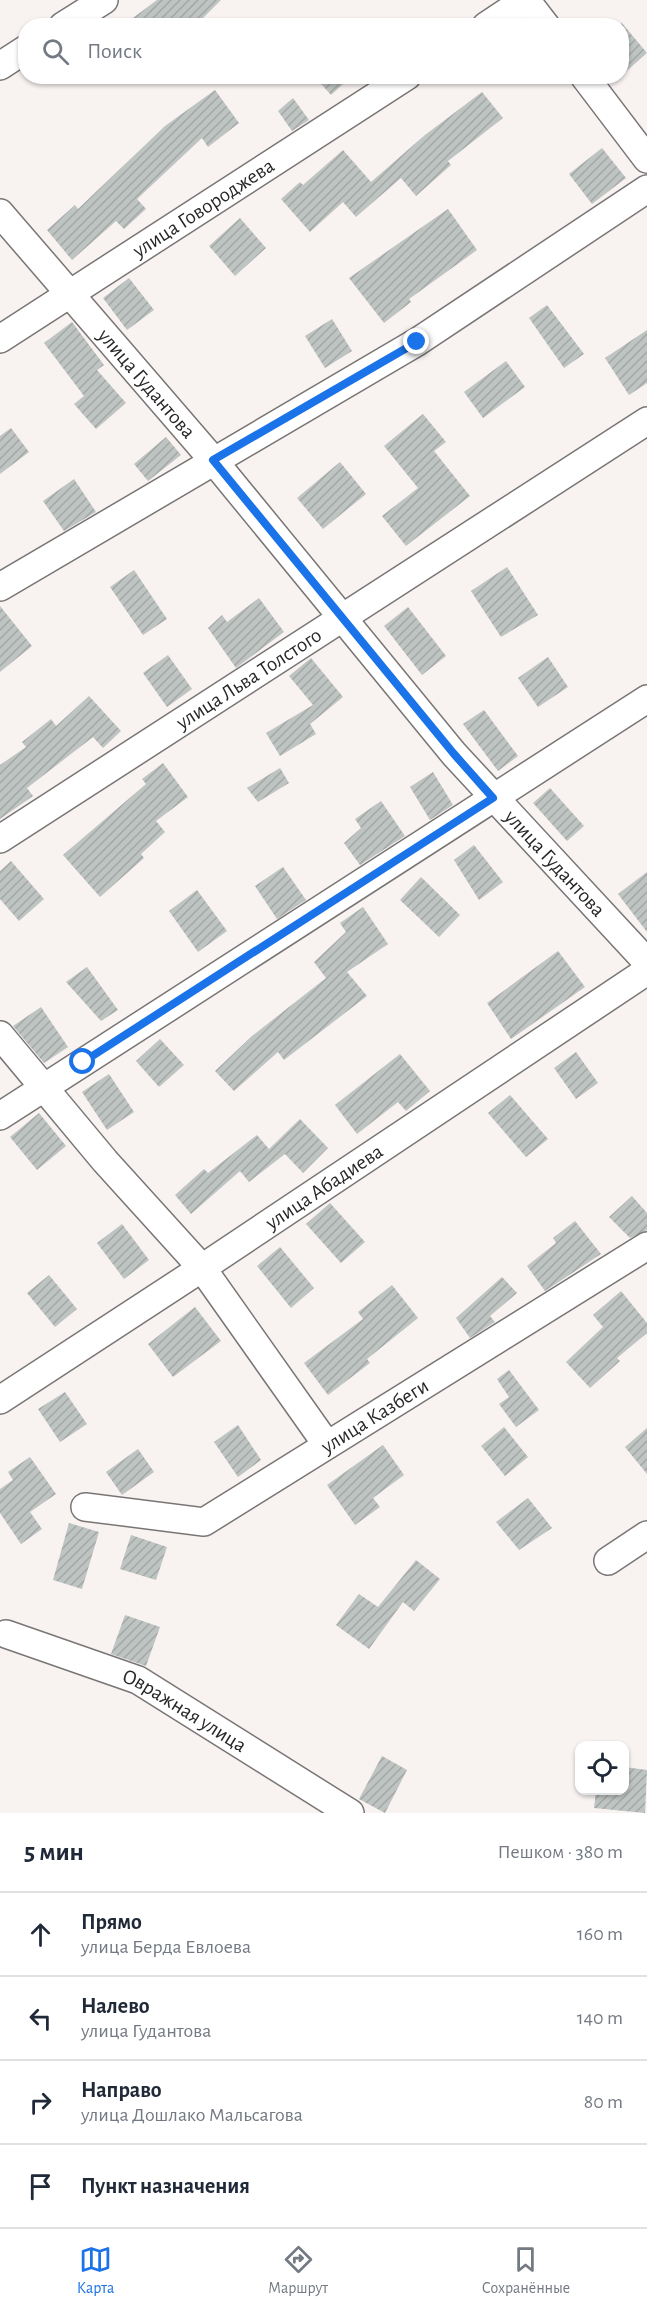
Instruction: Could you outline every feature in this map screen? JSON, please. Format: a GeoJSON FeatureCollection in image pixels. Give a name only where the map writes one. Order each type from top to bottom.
{"type":"FeatureCollection","features":[{"type":"Feature","properties":{"kind":"street"},"geometry":{"type":"LineString","coordinates":[[76,18],[104,0]]}},
{"type":"Feature","properties":{"kind":"street"},"geometry":{"type":"LineString","coordinates":[[498,18],[526,0],[540,18]]}},
{"type":"Feature","properties":{"kind":"street"},"geometry":{"type":"LineString","coordinates":[[0,66],[18,55]]}},
{"type":"Feature","properties":{"kind":"street","name":"улица Говороджева"},"geometry":{"type":"LineString","coordinates":[[0,339],[395,84]]}},
{"type":"Feature","properties":{"kind":"street"},"geometry":{"type":"LineString","coordinates":[[590,84],[647,159]]}},
{"type":"Feature","properties":{"kind":"street"},"geometry":{"type":"LineString","coordinates":[[0,587],[417,342],[647,189]]}},
{"type":"Feature","properties":{"kind":"street","name":"улица Гудантова"},"geometry":{"type":"LineString","coordinates":[[0,213],[213,460],[340,617],[493,798],[647,962]]}},
{"type":"Feature","properties":{"kind":"street","name":"улица Льва Толстого"},"geometry":{"type":"LineString","coordinates":[[0,839],[340,617],[647,421]]}},
{"type":"Feature","properties":{"kind":"street"},"geometry":{"type":"LineString","coordinates":[[0,1116],[647,699]]}},
{"type":"Feature","properties":{"kind":"street","name":"улица Абадиева"},"geometry":{"type":"LineString","coordinates":[[0,1400],[647,971]]}},
{"type":"Feature","properties":{"kind":"street"},"geometry":{"type":"LineString","coordinates":[[0,1035],[105,1161],[202,1268],[327,1445]]}},
{"type":"Feature","properties":{"kind":"street","name":"улица Казбеги"},"geometry":{"type":"LineString","coordinates":[[85,1506],[204,1522],[647,1246]]}},
{"type":"Feature","properties":{"kind":"street"},"geometry":{"type":"LineString","coordinates":[[608,1561],[647,1535]]}},
{"type":"Feature","properties":{"kind":"street","name":"Овражная улица"},"geometry":{"type":"LineString","coordinates":[[6,1634],[138,1680],[350,1813]]}},
{"type":"Feature","properties":{"kind":"building"},"geometry":{"type":"Polygon","coordinates":[[[157,0],[221,0],[203,18],[133,18],[157,0]]]}},
{"type":"Feature","properties":{"kind":"building"},"geometry":{"type":"Polygon","coordinates":[[[629,32],[647,53],[629,69],[629,32]]]}},
{"type":"Feature","properties":{"kind":"building"},"geometry":{"type":"Polygon","coordinates":[[[321,84],[343,84],[331,95],[321,84]]]}},
{"type":"Feature","properties":{"kind":"building"},"geometry":{"type":"Polygon","coordinates":[[[215,90],[239,123],[208,147],[202,138],[137,199],[146,209],[124,229],[116,221],[72,260],[47,230],[75,205],[78,209],[165,126],[215,90]]]}},
{"type":"Feature","properties":{"kind":"building"},"geometry":{"type":"Polygon","coordinates":[[[482,92],[503,118],[448,161],[451,165],[416,196],[401,178],[356,217],[343,202],[310,232],[281,199],[300,182],[303,185],[343,150],[371,182],[425,135],[482,92]]]}},
{"type":"Feature","properties":{"kind":"building"},"geometry":{"type":"Polygon","coordinates":[[[293,98],[309,120],[292,131],[278,111],[293,98]]]}},
{"type":"Feature","properties":{"kind":"building"},"geometry":{"type":"Polygon","coordinates":[[[602,148],[626,178],[592,204],[569,174],[602,148]]]}},
{"type":"Feature","properties":{"kind":"building"},"geometry":{"type":"Polygon","coordinates":[[[448,209],[477,250],[409,299],[411,302],[384,323],[349,278],[448,209]]]}},
{"type":"Feature","properties":{"kind":"building"},"geometry":{"type":"Polygon","coordinates":[[[240,218],[266,248],[235,276],[209,246],[240,218]]]}},
{"type":"Feature","properties":{"kind":"building"},"geometry":{"type":"Polygon","coordinates":[[[129,278],[154,310],[127,330],[103,298],[129,278]]]}},
{"type":"Feature","properties":{"kind":"building"},"geometry":{"type":"Polygon","coordinates":[[[547,305],[584,354],[564,368],[529,318],[547,305]]]}},
{"type":"Feature","properties":{"kind":"building"},"geometry":{"type":"Polygon","coordinates":[[[332,319],[352,351],[325,368],[305,336],[332,319]]]}},
{"type":"Feature","properties":{"kind":"building"},"geometry":{"type":"Polygon","coordinates":[[[72,322],[104,365],[97,370],[126,403],[96,429],[74,404],[84,396],[44,343],[72,322]]]}},
{"type":"Feature","properties":{"kind":"building"},"geometry":{"type":"Polygon","coordinates":[[[647,330],[647,383],[629,395],[605,358],[647,330]]]}},
{"type":"Feature","properties":{"kind":"building"},"geometry":{"type":"Polygon","coordinates":[[[506,361],[525,387],[483,418],[464,392],[506,361]]]}},
{"type":"Feature","properties":{"kind":"building"},"geometry":{"type":"Polygon","coordinates":[[[423,414],[446,442],[434,451],[470,496],[406,546],[382,516],[418,488],[384,446],[423,414]]]}},
{"type":"Feature","properties":{"kind":"building"},"geometry":{"type":"Polygon","coordinates":[[[11,428],[29,452],[0,474],[0,436],[11,428]]]}},
{"type":"Feature","properties":{"kind":"building"},"geometry":{"type":"Polygon","coordinates":[[[166,437],[181,455],[148,481],[134,464],[166,437]]]}},
{"type":"Feature","properties":{"kind":"building"},"geometry":{"type":"Polygon","coordinates":[[[340,462],[366,494],[323,529],[297,498],[340,462]]]}},
{"type":"Feature","properties":{"kind":"building"},"geometry":{"type":"Polygon","coordinates":[[[74,479],[96,512],[64,531],[43,501],[74,479]]]}},
{"type":"Feature","properties":{"kind":"building"},"geometry":{"type":"Polygon","coordinates":[[[507,567],[538,615],[501,637],[471,591],[507,567]]]}},
{"type":"Feature","properties":{"kind":"building"},"geometry":{"type":"Polygon","coordinates":[[[134,570],[167,619],[143,635],[110,587],[134,570]]]}},
{"type":"Feature","properties":{"kind":"building"},"geometry":{"type":"Polygon","coordinates":[[[259,598],[284,632],[236,668],[208,628],[222,615],[227,622],[259,598]]]}},
{"type":"Feature","properties":{"kind":"building"},"geometry":{"type":"Polygon","coordinates":[[[0,606],[32,646],[0,672],[0,606]]]}},
{"type":"Feature","properties":{"kind":"building"},"geometry":{"type":"Polygon","coordinates":[[[408,607],[446,656],[422,675],[384,626],[408,607]]]}},
{"type":"Feature","properties":{"kind":"building"},"geometry":{"type":"Polygon","coordinates":[[[168,655],[192,689],[167,707],[143,673],[168,655]]]}},
{"type":"Feature","properties":{"kind":"building"},"geometry":{"type":"Polygon","coordinates":[[[548,657],[568,687],[538,707],[518,678],[548,657]]]}},
{"type":"Feature","properties":{"kind":"building"},"geometry":{"type":"Polygon","coordinates":[[[311,658],[343,697],[310,724],[316,734],[280,756],[266,733],[313,705],[289,676],[311,658]]]}},
{"type":"Feature","properties":{"kind":"building"},"geometry":{"type":"Polygon","coordinates":[[[89,696],[121,731],[103,748],[93,737],[27,788],[33,796],[0,819],[0,765],[26,747],[22,742],[51,719],[56,726],[89,696]]]}},
{"type":"Feature","properties":{"kind":"building"},"geometry":{"type":"Polygon","coordinates":[[[484,710],[518,756],[498,771],[463,724],[484,710]]]}},
{"type":"Feature","properties":{"kind":"building"},"geometry":{"type":"Polygon","coordinates":[[[163,763],[188,797],[156,821],[165,832],[141,854],[144,858],[100,897],[63,855],[146,784],[142,779],[163,763]]]}},
{"type":"Feature","properties":{"kind":"building"},"geometry":{"type":"Polygon","coordinates":[[[280,768],[289,783],[258,802],[247,788],[280,768]]]}},
{"type":"Feature","properties":{"kind":"building"},"geometry":{"type":"Polygon","coordinates":[[[433,772],[453,805],[430,820],[410,787],[433,772]]]}},
{"type":"Feature","properties":{"kind":"building"},"geometry":{"type":"Polygon","coordinates":[[[550,788],[584,826],[567,841],[533,803],[550,788]]]}},
{"type":"Feature","properties":{"kind":"building"},"geometry":{"type":"Polygon","coordinates":[[[381,801],[405,836],[360,865],[344,843],[361,828],[355,819],[381,801]]]}},
{"type":"Feature","properties":{"kind":"building"},"geometry":{"type":"Polygon","coordinates":[[[474,845],[503,882],[479,900],[454,860],[474,845]]]}},
{"type":"Feature","properties":{"kind":"building"},"geometry":{"type":"Polygon","coordinates":[[[11,861],[44,899],[19,921],[0,899],[0,871],[11,861]]]}},
{"type":"Feature","properties":{"kind":"building"},"geometry":{"type":"Polygon","coordinates":[[[283,867],[306,900],[277,919],[255,886],[283,867]]]}},
{"type":"Feature","properties":{"kind":"building"},"geometry":{"type":"Polygon","coordinates":[[[647,872],[647,932],[618,894],[647,872]]]}},
{"type":"Feature","properties":{"kind":"building"},"geometry":{"type":"Polygon","coordinates":[[[421,877],[460,915],[439,937],[400,900],[421,877]]]}},
{"type":"Feature","properties":{"kind":"building"},"geometry":{"type":"Polygon","coordinates":[[[197,890],[227,931],[198,952],[169,911],[197,890]]]}},
{"type":"Feature","properties":{"kind":"building"},"geometry":{"type":"Polygon","coordinates":[[[363,907],[388,944],[347,972],[367,996],[284,1060],[278,1052],[234,1091],[215,1071],[252,1036],[326,978],[314,962],[346,932],[340,923],[363,907]]]}},
{"type":"Feature","properties":{"kind":"building"},"geometry":{"type":"Polygon","coordinates":[[[558,951],[585,987],[511,1039],[487,1003],[558,951]]]}},
{"type":"Feature","properties":{"kind":"building"},"geometry":{"type":"Polygon","coordinates":[[[87,967],[118,1010],[101,1021],[66,982],[87,967]]]}},
{"type":"Feature","properties":{"kind":"building"},"geometry":{"type":"Polygon","coordinates":[[[41,1007],[68,1047],[44,1063],[13,1026],[41,1007]]]}},
{"type":"Feature","properties":{"kind":"building"},"geometry":{"type":"Polygon","coordinates":[[[160,1039],[184,1065],[159,1087],[136,1061],[160,1039]]]}},
{"type":"Feature","properties":{"kind":"building"},"geometry":{"type":"Polygon","coordinates":[[[576,1052],[598,1083],[576,1099],[554,1068],[576,1052]]]}},
{"type":"Feature","properties":{"kind":"building"},"geometry":{"type":"Polygon","coordinates":[[[400,1054],[430,1091],[406,1111],[398,1102],[357,1134],[335,1105],[400,1054]]]}},
{"type":"Feature","properties":{"kind":"building"},"geometry":{"type":"Polygon","coordinates":[[[109,1074],[134,1112],[107,1130],[82,1092],[109,1074]]]}},
{"type":"Feature","properties":{"kind":"building"},"geometry":{"type":"Polygon","coordinates":[[[510,1095],[548,1139],[526,1157],[488,1113],[510,1095]]]}},
{"type":"Feature","properties":{"kind":"building"},"geometry":{"type":"Polygon","coordinates":[[[39,1113],[66,1146],[37,1170],[10,1137],[39,1113]]]}},
{"type":"Feature","properties":{"kind":"building"},"geometry":{"type":"Polygon","coordinates":[[[300,1119],[328,1148],[303,1173],[285,1154],[249,1182],[240,1171],[191,1214],[175,1195],[204,1169],[208,1173],[257,1135],[269,1149],[300,1119]]]}},
{"type":"Feature","properties":{"kind":"building"},"geometry":{"type":"Polygon","coordinates":[[[632,1196],[647,1213],[647,1230],[630,1238],[609,1217],[632,1196]]]}},
{"type":"Feature","properties":{"kind":"building"},"geometry":{"type":"Polygon","coordinates":[[[330,1203],[365,1242],[341,1263],[306,1224],[330,1203]]]}},
{"type":"Feature","properties":{"kind":"building"},"geometry":{"type":"Polygon","coordinates":[[[575,1221],[601,1254],[545,1291],[527,1266],[556,1243],[553,1238],[575,1221]]]}},
{"type":"Feature","properties":{"kind":"building"},"geometry":{"type":"Polygon","coordinates":[[[122,1224],[149,1260],[124,1279],[97,1243],[122,1224]]]}},
{"type":"Feature","properties":{"kind":"building"},"geometry":{"type":"Polygon","coordinates":[[[280,1247],[314,1288],[291,1308],[257,1266],[280,1247]]]}},
{"type":"Feature","properties":{"kind":"building"},"geometry":{"type":"Polygon","coordinates":[[[49,1275],[77,1309],[55,1327],[27,1293],[49,1275]]]}},
{"type":"Feature","properties":{"kind":"building"},"geometry":{"type":"Polygon","coordinates":[[[502,1277],[517,1293],[490,1316],[495,1322],[470,1338],[456,1318],[502,1277]]]}},
{"type":"Feature","properties":{"kind":"building"},"geometry":{"type":"Polygon","coordinates":[[[392,1285],[418,1318],[367,1359],[370,1363],[328,1395],[304,1363],[363,1319],[358,1312],[392,1285]]]}},
{"type":"Feature","properties":{"kind":"building"},"geometry":{"type":"Polygon","coordinates":[[[621,1291],[647,1323],[647,1333],[617,1358],[620,1361],[590,1388],[566,1362],[603,1327],[593,1315],[621,1291]]]}},
{"type":"Feature","properties":{"kind":"building"},"geometry":{"type":"Polygon","coordinates":[[[195,1307],[221,1341],[173,1377],[148,1344],[195,1307]]]}},
{"type":"Feature","properties":{"kind":"building"},"geometry":{"type":"Polygon","coordinates":[[[509,1370],[539,1410],[516,1427],[499,1404],[509,1397],[497,1379],[509,1370]]]}},
{"type":"Feature","properties":{"kind":"building"},"geometry":{"type":"Polygon","coordinates":[[[65,1392],[87,1424],[60,1442],[38,1409],[65,1392]]]}},
{"type":"Feature","properties":{"kind":"building"},"geometry":{"type":"Polygon","coordinates":[[[238,1425],[261,1460],[238,1477],[214,1442],[238,1425]]]}},
{"type":"Feature","properties":{"kind":"building"},"geometry":{"type":"Polygon","coordinates":[[[504,1427],[528,1457],[505,1476],[481,1446],[504,1427]]]}},
{"type":"Feature","properties":{"kind":"building"},"geometry":{"type":"Polygon","coordinates":[[[647,1428],[647,1474],[625,1447],[647,1428]]]}},
{"type":"Feature","properties":{"kind":"building"},"geometry":{"type":"Polygon","coordinates":[[[383,1445],[404,1475],[373,1498],[380,1507],[355,1525],[327,1485],[383,1445]]]}},
{"type":"Feature","properties":{"kind":"building"},"geometry":{"type":"Polygon","coordinates":[[[138,1449],[154,1472],[122,1495],[106,1472],[138,1449]]]}},
{"type":"Feature","properties":{"kind":"building"},"geometry":{"type":"Polygon","coordinates":[[[30,1457],[56,1494],[30,1512],[42,1529],[21,1544],[0,1513],[0,1489],[13,1480],[8,1472],[30,1457]]]}},
{"type":"Feature","properties":{"kind":"building"},"geometry":{"type":"Polygon","coordinates":[[[528,1498],[552,1528],[519,1550],[496,1522],[528,1498]]]}},
{"type":"Feature","properties":{"kind":"building"},"geometry":{"type":"Polygon","coordinates":[[[69,1523],[99,1532],[82,1589],[53,1580],[69,1523]]]}},
{"type":"Feature","properties":{"kind":"building"},"geometry":{"type":"Polygon","coordinates":[[[131,1535],[167,1547],[156,1580],[120,1569],[131,1535]]]}},
{"type":"Feature","properties":{"kind":"building"},"geometry":{"type":"Polygon","coordinates":[[[416,1560],[440,1579],[414,1611],[403,1602],[369,1649],[336,1625],[359,1594],[378,1607],[416,1560]]]}},
{"type":"Feature","properties":{"kind":"building"},"geometry":{"type":"Polygon","coordinates":[[[125,1615],[160,1627],[146,1666],[111,1654],[125,1615]]]}},
{"type":"Feature","properties":{"kind":"building"},"geometry":{"type":"Polygon","coordinates":[[[382,1756],[407,1770],[385,1813],[359,1799],[382,1756]]]}},
{"type":"Feature","properties":{"kind":"building"},"geometry":{"type":"Polygon","coordinates":[[[629,1768],[647,1770],[645,1813],[594,1808],[596,1795],[629,1795],[629,1768]]]}},
{"type":"Feature","properties":{"kind":"route"},"geometry":{"type":"LineString","coordinates":[[83,1062],[493,798],[340,617],[213,460],[417,342]]}}]}
